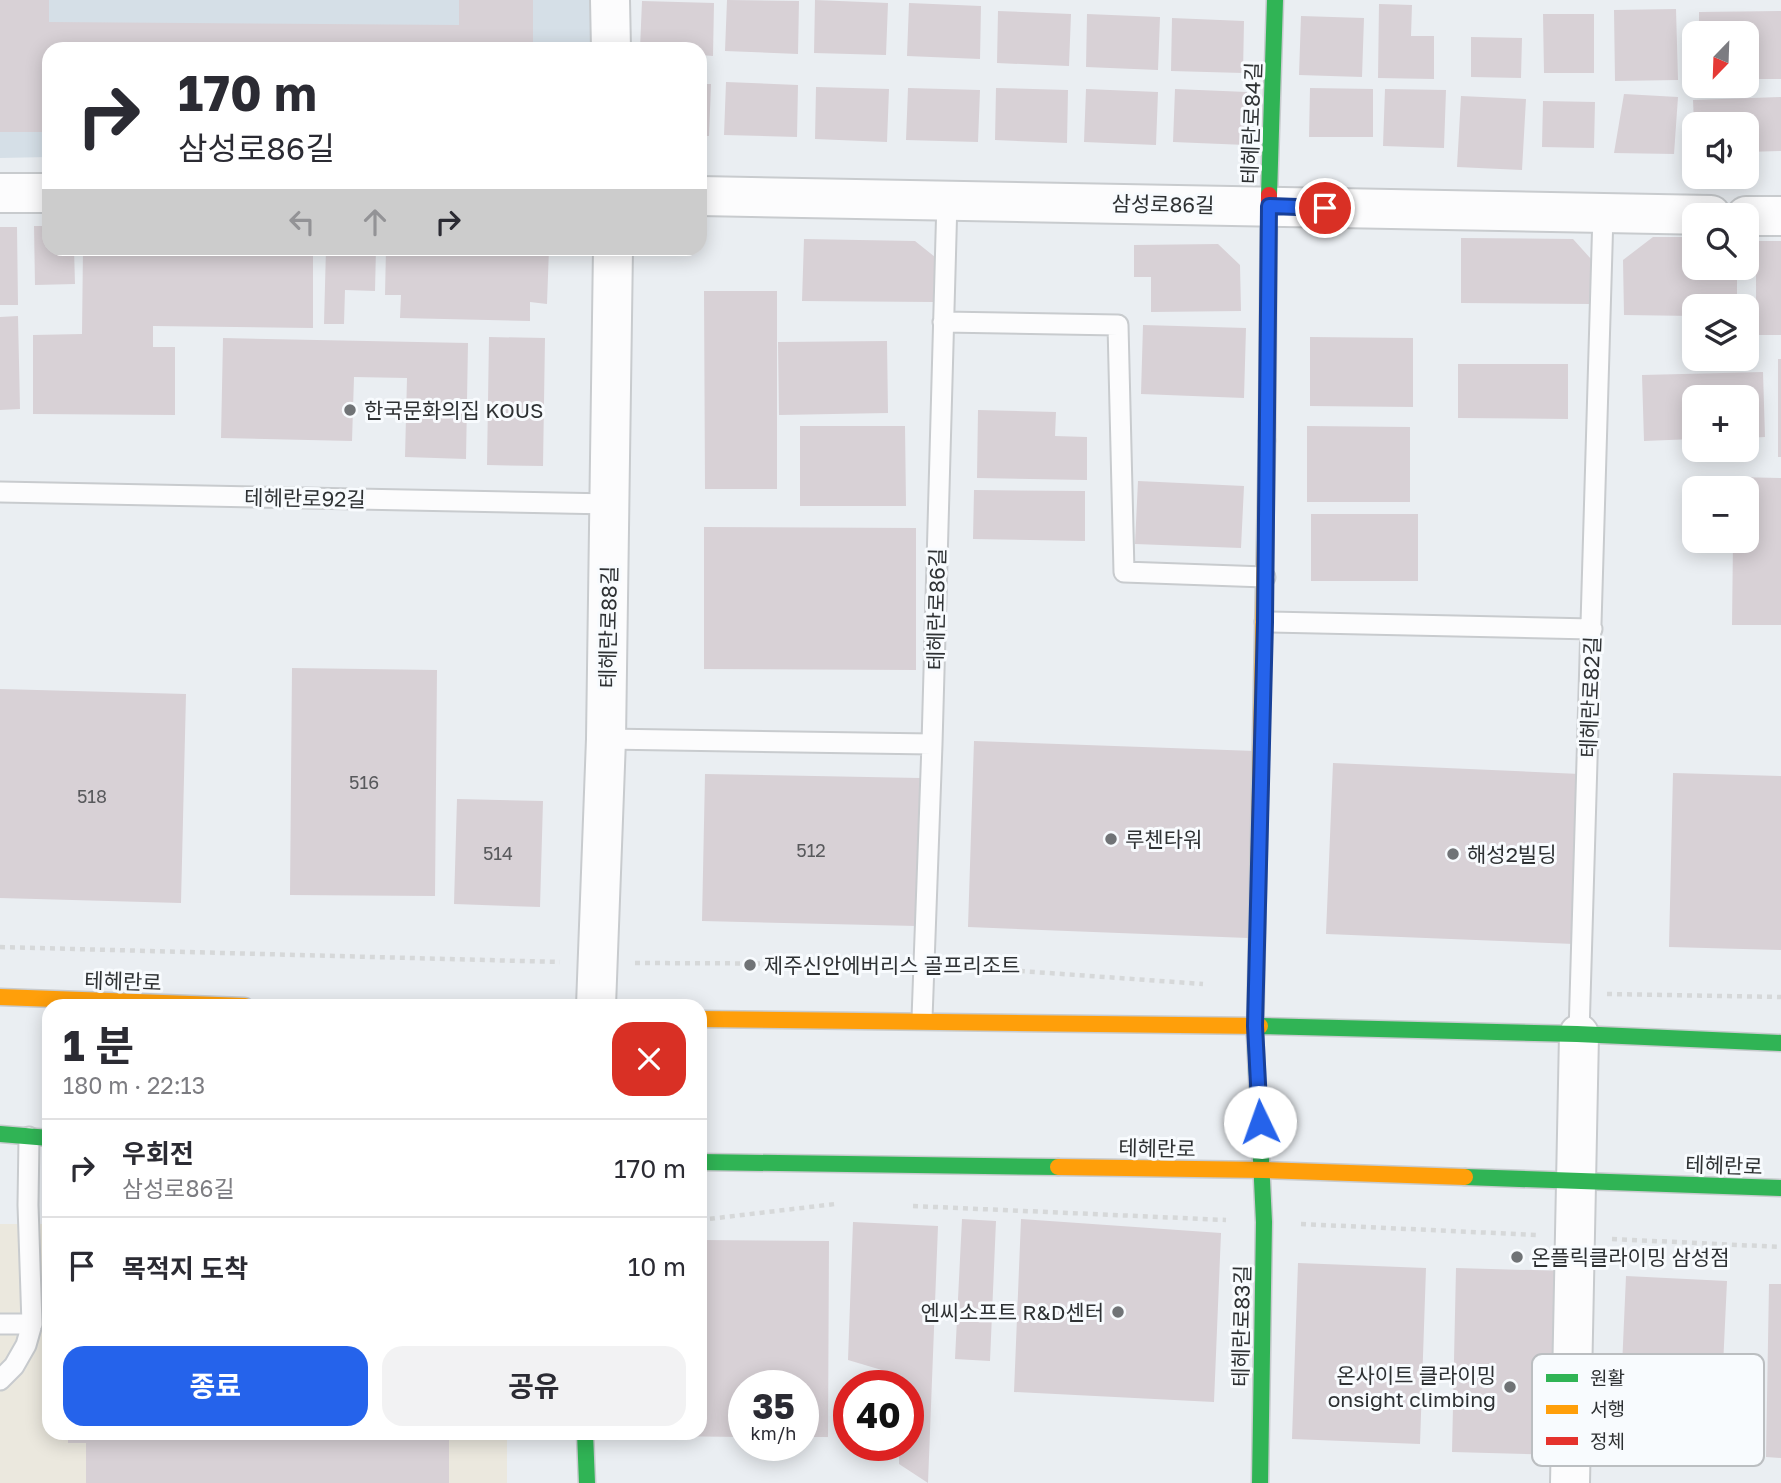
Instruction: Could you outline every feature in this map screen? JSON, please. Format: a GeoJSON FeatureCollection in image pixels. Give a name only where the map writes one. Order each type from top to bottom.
{"type":"FeatureCollection","features":[{"type":"Feature","properties":{"kind":"main road","name":"테헤란로84길"},"geometry":{"type":"LineString","coordinates":[[1263,1170],[1255,988],[1265,622],[1269,206],[1275,0]]}},
{"type":"Feature","properties":{"kind":"main road","name":"테헤란로"},"geometry":{"type":"LineString","coordinates":[[0,997],[54,999]]}},
{"type":"Feature","properties":{"kind":"main road"},"geometry":{"type":"LineString","coordinates":[[707,1019],[922,1019],[1255,1026],[1579,1034],[1781,1043]]}},
{"type":"Feature","properties":{"kind":"main road"},"geometry":{"type":"LineString","coordinates":[[0,1134],[42,1138]]}},
{"type":"Feature","properties":{"kind":"main road","name":"테헤란로"},"geometry":{"type":"LineString","coordinates":[[707,1164],[1263,1170],[1781,1188]]}},
{"type":"Feature","properties":{"kind":"main road","name":"테헤란로83길"},"geometry":{"type":"LineString","coordinates":[[1260,1483],[1263,1170]]}},
{"type":"Feature","properties":{"kind":"main road"},"geometry":{"type":"LineString","coordinates":[[585,1440],[587,1483]]}},
{"type":"Feature","properties":{"kind":"street"},"geometry":{"type":"LineString","coordinates":[[610,0],[611,42]]}},
{"type":"Feature","properties":{"kind":"street"},"geometry":{"type":"LineString","coordinates":[[0,193],[42,193]]}},
{"type":"Feature","properties":{"kind":"street","name":"삼성로86길"},"geometry":{"type":"LineString","coordinates":[[707,196],[1682,215]]}},
{"type":"Feature","properties":{"kind":"street"},"geometry":{"type":"LineString","coordinates":[[1759,216],[1781,216]]}},
{"type":"Feature","properties":{"kind":"street","name":"테헤란로88길"},"geometry":{"type":"LineString","coordinates":[[596,999],[606,739],[613,256]]}},
{"type":"Feature","properties":{"kind":"street","name":"테헤란로82길"},"geometry":{"type":"LineString","coordinates":[[1572,1354],[1579,1034]]}},
{"type":"Feature","properties":{"kind":"lane","name":"테헤란로86길"},"geometry":{"type":"LineString","coordinates":[[922,1019],[933,744],[947,200]]}},
{"type":"Feature","properties":{"kind":"lane","name":"테헤란로82길"},"geometry":{"type":"LineString","coordinates":[[1579,1034],[1603,214]]}},
{"type":"Feature","properties":{"kind":"lane"},"geometry":{"type":"LineString","coordinates":[[943,322],[1118,324],[1124,572],[1265,577]]}},
{"type":"Feature","properties":{"kind":"lane","name":"테헤란로92길"},"geometry":{"type":"LineString","coordinates":[[0,492],[611,504]]}},
{"type":"Feature","properties":{"kind":"lane"},"geometry":{"type":"LineString","coordinates":[[1265,622],[1592,629]]}},
{"type":"Feature","properties":{"kind":"lane"},"geometry":{"type":"LineString","coordinates":[[606,739],[933,744]]}},
{"type":"Feature","properties":{"kind":"lane"},"geometry":{"type":"LineString","coordinates":[[0,1380],[14,1366],[26,1345],[32,1324],[28,1219],[29,1137]]}},
{"type":"Feature","properties":{"kind":"lane"},"geometry":{"type":"LineString","coordinates":[[0,1324],[32,1324]]}},
{"type":"Feature","properties":{"kind":"path"},"geometry":{"type":"LineString","coordinates":[[0,947],[597,963],[924,964],[1255,988]]}},
{"type":"Feature","properties":{"kind":"path"},"geometry":{"type":"LineString","coordinates":[[1580,994],[1781,997]]}},
{"type":"Feature","properties":{"kind":"shaded area"},"geometry":{"type":"Polygon","coordinates":[[[0,0],[596,0],[596,42],[42,42],[42,157],[0,158],[0,0]]]}},
{"type":"Feature","properties":{"kind":"shaded area"},"geometry":{"type":"Polygon","coordinates":[[[0,1224],[42,1224],[42,1440],[507,1440],[507,1483],[0,1483],[0,1224]]]}},
{"type":"Feature","properties":{"kind":"building"},"geometry":{"type":"Polygon","coordinates":[[[0,0],[49,0],[49,22],[459,25],[459,0],[533,0],[533,42],[42,42],[42,132],[0,132],[0,0]]]}},
{"type":"Feature","properties":{"kind":"building"},"geometry":{"type":"Polygon","coordinates":[[[727,0],[799,1],[798,54],[725,51],[727,0]]]}},
{"type":"Feature","properties":{"kind":"building"},"geometry":{"type":"Polygon","coordinates":[[[815,0],[888,3],[886,55],[814,53],[815,0]]]}},
{"type":"Feature","properties":{"kind":"building"},"geometry":{"type":"Polygon","coordinates":[[[642,1],[714,3],[713,56],[707,56],[707,42],[640,42],[642,1]]]}},
{"type":"Feature","properties":{"kind":"building"},"geometry":{"type":"Polygon","coordinates":[[[909,3],[981,6],[980,59],[907,56],[909,3]]]}},
{"type":"Feature","properties":{"kind":"building"},"geometry":{"type":"Polygon","coordinates":[[[1379,4],[1412,5],[1411,36],[1434,36],[1434,79],[1378,78],[1379,4]]]}},
{"type":"Feature","properties":{"kind":"building"},"geometry":{"type":"Polygon","coordinates":[[[1676,9],[1678,80],[1615,81],[1614,10],[1676,9]]]}},
{"type":"Feature","properties":{"kind":"building"},"geometry":{"type":"Polygon","coordinates":[[[998,11],[1071,14],[1069,66],[997,63],[998,11]]]}},
{"type":"Feature","properties":{"kind":"building"},"geometry":{"type":"Polygon","coordinates":[[[1781,11],[1781,79],[1759,79],[1759,21],[1699,21],[1699,12],[1781,11]]]}},
{"type":"Feature","properties":{"kind":"building"},"geometry":{"type":"Polygon","coordinates":[[[1087,14],[1160,17],[1158,70],[1086,67],[1087,14]]]}},
{"type":"Feature","properties":{"kind":"building"},"geometry":{"type":"Polygon","coordinates":[[[1543,14],[1594,14],[1594,73],[1544,73],[1543,14]]]}},
{"type":"Feature","properties":{"kind":"building"},"geometry":{"type":"Polygon","coordinates":[[[1301,16],[1364,18],[1362,77],[1299,75],[1301,16]]]}},
{"type":"Feature","properties":{"kind":"building"},"geometry":{"type":"Polygon","coordinates":[[[1172,18],[1244,21],[1243,73],[1171,71],[1172,18]]]}},
{"type":"Feature","properties":{"kind":"building"},"geometry":{"type":"Polygon","coordinates":[[[1471,37],[1522,38],[1521,78],[1471,77],[1471,37]]]}},
{"type":"Feature","properties":{"kind":"building"},"geometry":{"type":"Polygon","coordinates":[[[726,82],[798,85],[797,137],[724,135],[726,82]]]}},
{"type":"Feature","properties":{"kind":"building"},"geometry":{"type":"Polygon","coordinates":[[[707,84],[711,84],[709,136],[707,84]]]}},
{"type":"Feature","properties":{"kind":"building"},"geometry":{"type":"Polygon","coordinates":[[[816,87],[889,89],[887,142],[815,139],[816,87]]]}},
{"type":"Feature","properties":{"kind":"building"},"geometry":{"type":"Polygon","coordinates":[[[908,88],[980,90],[978,142],[906,140],[908,88]]]}},
{"type":"Feature","properties":{"kind":"building"},"geometry":{"type":"Polygon","coordinates":[[[996,88],[1068,90],[1067,143],[995,140],[996,88]]]}},
{"type":"Feature","properties":{"kind":"building"},"geometry":{"type":"Polygon","coordinates":[[[1310,88],[1373,89],[1373,137],[1309,137],[1310,88]]]}},
{"type":"Feature","properties":{"kind":"building"},"geometry":{"type":"Polygon","coordinates":[[[1086,89],[1158,92],[1156,145],[1084,142],[1086,89]]]}},
{"type":"Feature","properties":{"kind":"building"},"geometry":{"type":"Polygon","coordinates":[[[1175,89],[1247,92],[1246,145],[1173,142],[1175,89]]]}},
{"type":"Feature","properties":{"kind":"building"},"geometry":{"type":"Polygon","coordinates":[[[1385,89],[1446,90],[1444,148],[1383,146],[1385,89]]]}},
{"type":"Feature","properties":{"kind":"building"},"geometry":{"type":"Polygon","coordinates":[[[1624,94],[1678,97],[1674,154],[1614,153],[1624,94]]]}},
{"type":"Feature","properties":{"kind":"building"},"geometry":{"type":"Polygon","coordinates":[[[1461,96],[1526,99],[1522,170],[1457,167],[1461,96]]]}},
{"type":"Feature","properties":{"kind":"building"},"geometry":{"type":"Polygon","coordinates":[[[1781,97],[1781,151],[1759,152],[1759,112],[1694,112],[1693,100],[1781,97]]]}},
{"type":"Feature","properties":{"kind":"building"},"geometry":{"type":"Polygon","coordinates":[[[1543,101],[1595,102],[1594,148],[1542,147],[1543,101]]]}},
{"type":"Feature","properties":{"kind":"building"},"geometry":{"type":"Polygon","coordinates":[[[34,226],[42,226],[42,256],[74,256],[75,284],[35,285],[34,226]]]}},
{"type":"Feature","properties":{"kind":"building"},"geometry":{"type":"Polygon","coordinates":[[[0,227],[17,227],[18,305],[0,305],[0,227]]]}},
{"type":"Feature","properties":{"kind":"building"},"geometry":{"type":"Polygon","coordinates":[[[1653,237],[1682,237],[1682,280],[1737,280],[1737,294],[1682,294],[1682,316],[1624,315],[1623,260],[1653,237]]]}},
{"type":"Feature","properties":{"kind":"building"},"geometry":{"type":"Polygon","coordinates":[[[1461,238],[1573,239],[1591,259],[1591,304],[1461,303],[1461,238]]]}},
{"type":"Feature","properties":{"kind":"building"},"geometry":{"type":"Polygon","coordinates":[[[804,239],[915,241],[935,257],[933,302],[802,301],[804,239]]]}},
{"type":"Feature","properties":{"kind":"building"},"geometry":{"type":"Polygon","coordinates":[[[1759,241],[1781,241],[1781,335],[1759,335],[1759,294],[1756,294],[1756,280],[1759,280],[1759,241]]]}},
{"type":"Feature","properties":{"kind":"building"},"geometry":{"type":"Polygon","coordinates":[[[1218,244],[1240,265],[1241,311],[1151,312],[1151,277],[1134,277],[1134,245],[1218,244]]]}},
{"type":"Feature","properties":{"kind":"building"},"geometry":{"type":"Polygon","coordinates":[[[83,256],[313,256],[313,328],[153,326],[153,347],[175,347],[175,415],[33,414],[33,335],[82,334],[83,256]]]}},
{"type":"Feature","properties":{"kind":"building"},"geometry":{"type":"Polygon","coordinates":[[[326,256],[376,256],[375,291],[345,290],[344,324],[324,324],[326,256]]]}},
{"type":"Feature","properties":{"kind":"building"},"geometry":{"type":"Polygon","coordinates":[[[386,256],[549,256],[547,304],[530,302],[530,321],[400,318],[401,295],[385,295],[386,256]]]}},
{"type":"Feature","properties":{"kind":"building"},"geometry":{"type":"Polygon","coordinates":[[[704,291],[777,291],[777,489],[705,489],[704,291]]]}},
{"type":"Feature","properties":{"kind":"building"},"geometry":{"type":"Polygon","coordinates":[[[18,316],[20,409],[0,410],[0,317],[18,316]]]}},
{"type":"Feature","properties":{"kind":"building"},"geometry":{"type":"Polygon","coordinates":[[[1143,325],[1246,328],[1244,398],[1141,394],[1143,325]]]}},
{"type":"Feature","properties":{"kind":"building"},"geometry":{"type":"Polygon","coordinates":[[[489,337],[545,338],[543,466],[487,465],[489,337]]]}},
{"type":"Feature","properties":{"kind":"building"},"geometry":{"type":"Polygon","coordinates":[[[1310,337],[1413,338],[1413,407],[1310,406],[1310,337]]]}},
{"type":"Feature","properties":{"kind":"building"},"geometry":{"type":"Polygon","coordinates":[[[223,338],[468,343],[466,459],[405,457],[407,378],[354,377],[352,441],[221,438],[223,338]]]}},
{"type":"Feature","properties":{"kind":"building"},"geometry":{"type":"Polygon","coordinates":[[[887,341],[888,413],[779,415],[778,342],[887,341]]]}},
{"type":"Feature","properties":{"kind":"building"},"geometry":{"type":"Polygon","coordinates":[[[1778,359],[1781,359],[1781,457],[1778,457],[1778,359]]]}},
{"type":"Feature","properties":{"kind":"building"},"geometry":{"type":"Polygon","coordinates":[[[1458,364],[1568,364],[1568,419],[1458,418],[1458,364]]]}},
{"type":"Feature","properties":{"kind":"building"},"geometry":{"type":"Polygon","coordinates":[[[1763,372],[1765,437],[1759,437],[1759,385],[1682,385],[1682,439],[1644,441],[1642,375],[1763,372]]]}},
{"type":"Feature","properties":{"kind":"building"},"geometry":{"type":"Polygon","coordinates":[[[978,410],[1056,412],[1055,436],[1087,437],[1087,480],[977,478],[978,410]]]}},
{"type":"Feature","properties":{"kind":"building"},"geometry":{"type":"Polygon","coordinates":[[[800,426],[905,426],[906,506],[800,506],[800,426]]]}},
{"type":"Feature","properties":{"kind":"building"},"geometry":{"type":"Polygon","coordinates":[[[1307,426],[1410,427],[1410,502],[1307,502],[1307,426]]]}},
{"type":"Feature","properties":{"kind":"building"},"geometry":{"type":"Polygon","coordinates":[[[1759,478],[1781,478],[1781,625],[1732,625],[1733,553],[1759,553],[1759,478]]]}},
{"type":"Feature","properties":{"kind":"building"},"geometry":{"type":"Polygon","coordinates":[[[1138,481],[1244,486],[1241,548],[1135,544],[1138,481]]]}},
{"type":"Feature","properties":{"kind":"building"},"geometry":{"type":"Polygon","coordinates":[[[974,490],[1085,491],[1085,541],[973,539],[974,490]]]}},
{"type":"Feature","properties":{"kind":"building"},"geometry":{"type":"Polygon","coordinates":[[[1311,514],[1418,514],[1418,581],[1311,581],[1311,514]]]}},
{"type":"Feature","properties":{"kind":"building"},"geometry":{"type":"Polygon","coordinates":[[[704,527],[916,528],[916,670],[704,669],[704,527]]]}},
{"type":"Feature","properties":{"kind":"building"},"geometry":{"type":"Polygon","coordinates":[[[292,668],[437,670],[435,896],[290,895],[292,668]]]}},
{"type":"Feature","properties":{"kind":"building"},"geometry":{"type":"Polygon","coordinates":[[[0,689],[186,694],[181,903],[0,898],[0,689]]]}},
{"type":"Feature","properties":{"kind":"building","name":"루첸타워"},"geometry":{"type":"Polygon","coordinates":[[[974,741],[1255,751],[1248,938],[968,927],[974,741]]]}},
{"type":"Feature","properties":{"kind":"building","name":"해성2빌딩"},"geometry":{"type":"Polygon","coordinates":[[[1333,763],[1580,774],[1574,944],[1326,934],[1333,763]]]}},
{"type":"Feature","properties":{"kind":"building"},"geometry":{"type":"Polygon","coordinates":[[[1673,773],[1781,776],[1781,950],[1669,947],[1673,773]]]}},
{"type":"Feature","properties":{"kind":"building"},"geometry":{"type":"Polygon","coordinates":[[[705,774],[920,778],[917,926],[702,921],[705,774]]]}},
{"type":"Feature","properties":{"kind":"building"},"geometry":{"type":"Polygon","coordinates":[[[457,799],[543,801],[540,907],[454,904],[457,799]]]}},
{"type":"Feature","properties":{"kind":"building"},"geometry":{"type":"Polygon","coordinates":[[[962,1219],[996,1221],[990,1361],[955,1359],[962,1219]]]}},
{"type":"Feature","properties":{"kind":"building","name":"엔씨소프트 R&D센터"},"geometry":{"type":"Polygon","coordinates":[[[1021,1219],[1221,1233],[1214,1402],[1014,1392],[1021,1219]]]}},
{"type":"Feature","properties":{"kind":"building"},"geometry":{"type":"Polygon","coordinates":[[[853,1222],[938,1226],[928,1483],[899,1464],[899,1461],[924,1461],[924,1370],[882,1370],[848,1360],[853,1222]]]}},
{"type":"Feature","properties":{"kind":"building"},"geometry":{"type":"Polygon","coordinates":[[[707,1240],[829,1241],[828,1437],[819,1437],[819,1370],[728,1370],[728,1437],[707,1437],[707,1240]]]}},
{"type":"Feature","properties":{"kind":"building"},"geometry":{"type":"Polygon","coordinates":[[[1298,1263],[1426,1268],[1420,1444],[1292,1439],[1298,1263]]]}},
{"type":"Feature","properties":{"kind":"building"},"geometry":{"type":"Polygon","coordinates":[[[1456,1268],[1567,1271],[1565,1354],[1532,1354],[1532,1454],[1452,1452],[1456,1268]]]}},
{"type":"Feature","properties":{"kind":"building"},"geometry":{"type":"Polygon","coordinates":[[[1626,1276],[1727,1281],[1724,1354],[1623,1354],[1626,1276]]]}},
{"type":"Feature","properties":{"kind":"building"},"geometry":{"type":"Polygon","coordinates":[[[1769,1284],[1781,1284],[1781,1458],[1766,1457],[1769,1284]]]}},
{"type":"Feature","properties":{"kind":"building"},"geometry":{"type":"Polygon","coordinates":[[[68,1440],[449,1440],[449,1483],[86,1483],[86,1443],[68,1443],[68,1440]]]}},
{"type":"Feature","properties":{"kind":"traffic: fast"},"geometry":{"type":"LineString","coordinates":[[1269,195],[1275,0]]}},
{"type":"Feature","properties":{"kind":"traffic: fast"},"geometry":{"type":"LineString","coordinates":[[1260,1026],[1577,1034],[1781,1043]]}},
{"type":"Feature","properties":{"kind":"traffic: fast"},"geometry":{"type":"LineString","coordinates":[[1255,1035],[1264,1222],[1260,1483]]}},
{"type":"Feature","properties":{"kind":"traffic: fast"},"geometry":{"type":"LineString","coordinates":[[0,1134],[42,1137]]}},
{"type":"Feature","properties":{"kind":"traffic: fast"},"geometry":{"type":"LineString","coordinates":[[707,1162],[1058,1167]]}},
{"type":"Feature","properties":{"kind":"traffic: fast"},"geometry":{"type":"LineString","coordinates":[[1465,1177],[1781,1188]]}},
{"type":"Feature","properties":{"kind":"traffic: fast"},"geometry":{"type":"LineString","coordinates":[[585,1440],[587,1483]]}},
{"type":"Feature","properties":{"kind":"traffic: slow"},"geometry":{"type":"LineString","coordinates":[[1255,1035],[1267,441]]}},
{"type":"Feature","properties":{"kind":"traffic: slow"},"geometry":{"type":"LineString","coordinates":[[0,997],[54,999]]}},
{"type":"Feature","properties":{"kind":"traffic: slow"},"geometry":{"type":"LineString","coordinates":[[707,1019],[1260,1026]]}},
{"type":"Feature","properties":{"kind":"traffic: slow"},"geometry":{"type":"LineString","coordinates":[[1058,1167],[1465,1177]]}},
{"type":"Feature","properties":{"kind":"traffic: jam"},"geometry":{"type":"LineString","coordinates":[[1267,441],[1269,195]]}},
{"type":"Feature","properties":{"kind":"place","name":"한국문화의집 KOUS"},"geometry":{"type":"Point","coordinates":[350,410]}},
{"type":"Feature","properties":{"kind":"place","name":"루첸타워"},"geometry":{"type":"Point","coordinates":[1111,839]}},
{"type":"Feature","properties":{"kind":"place","name":"해성2빌딩"},"geometry":{"type":"Point","coordinates":[1453,854]}},
{"type":"Feature","properties":{"kind":"place","name":"제주신안에버리스 골프리조트"},"geometry":{"type":"Point","coordinates":[750,965]}},
{"type":"Feature","properties":{"kind":"place","name":"온플릭클라이밍 삼성점"},"geometry":{"type":"Point","coordinates":[1517,1257]}},
{"type":"Feature","properties":{"kind":"place","name":"엔씨소프트 R&D센터"},"geometry":{"type":"Point","coordinates":[1118,1312]}},
{"type":"Feature","properties":{"kind":"place","name":"온사이트 클라이밍 onsight climbing"},"geometry":{"type":"Point","coordinates":[1510,1387]}},
{"type":"Feature","properties":{"kind":"route"},"geometry":{"type":"LineString","coordinates":[[1260,1122],[1255,1026],[1265,622],[1269,206],[1325,208]]}}]}
